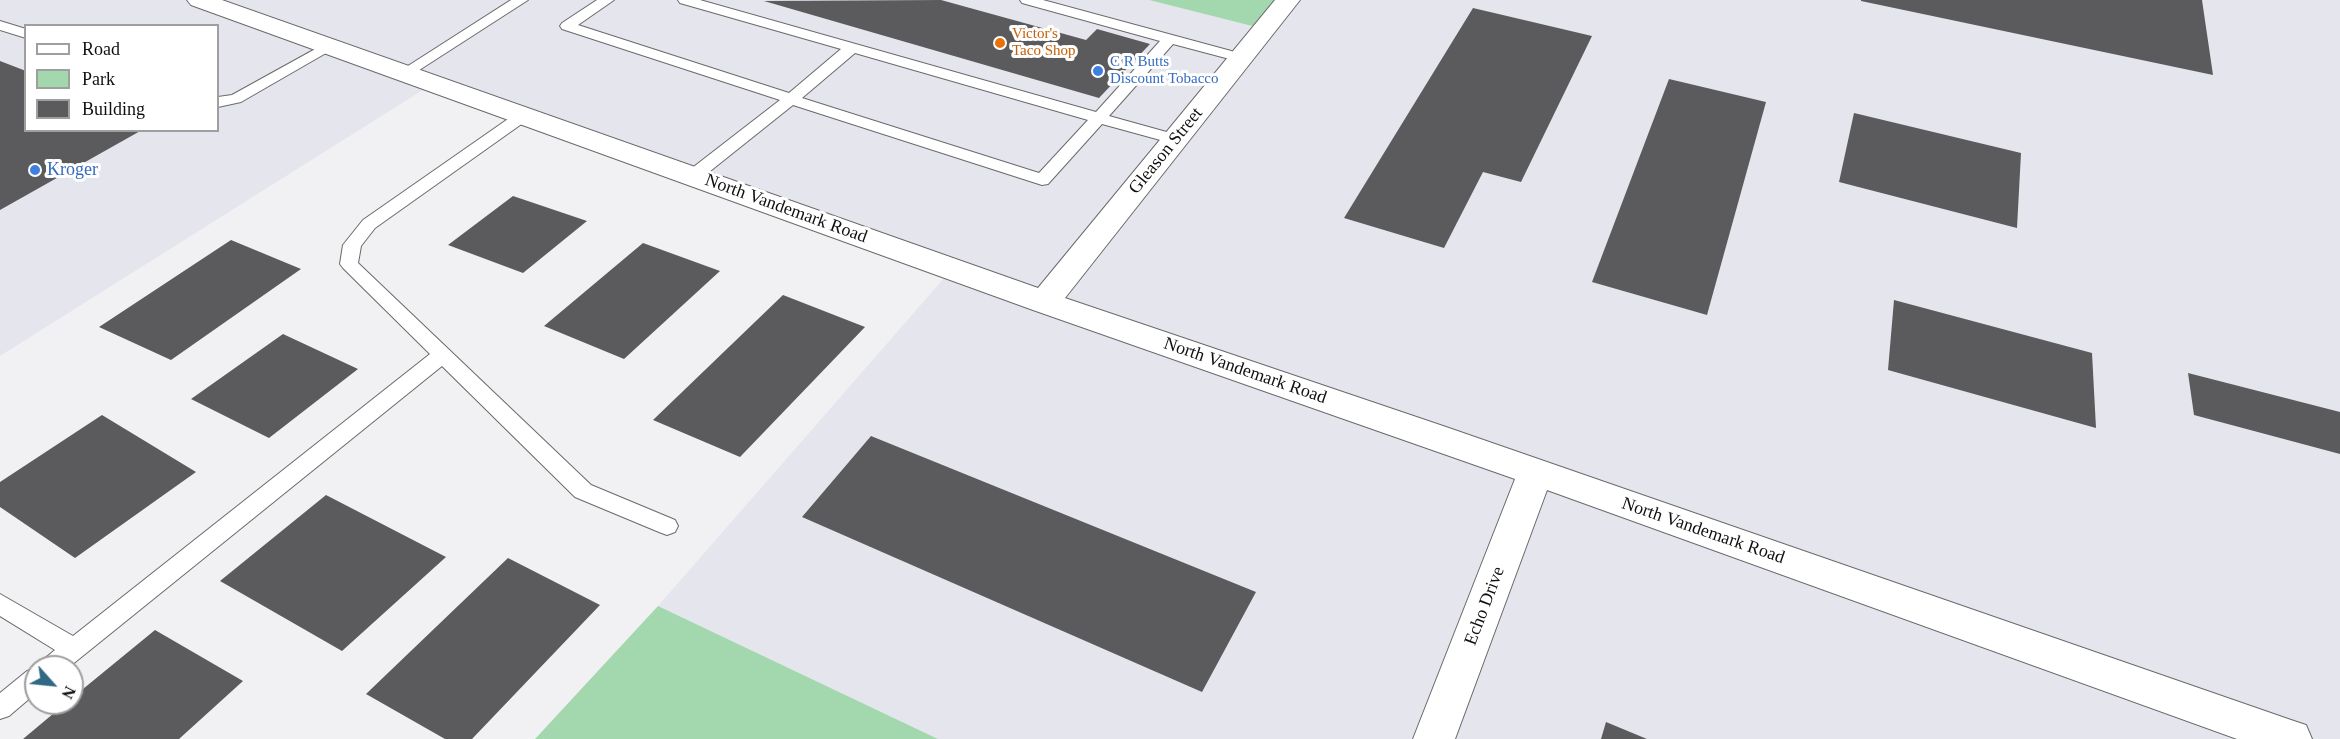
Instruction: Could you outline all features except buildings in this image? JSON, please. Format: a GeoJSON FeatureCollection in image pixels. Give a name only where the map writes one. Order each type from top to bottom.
{"type":"FeatureCollection","features":[{"type":"Feature","properties":{"kind":"street","name":"North Vandemark Road"},"geometry":{"type":"LineString","coordinates":[[199,0],[1044,302],[1536,472],[2291,739]]}},
{"type":"Feature","properties":{"kind":"street","name":"Gleason Street"},"geometry":{"type":"LineString","coordinates":[[1044,302],[1288,0]]}},
{"type":"Feature","properties":{"kind":"street","name":"Echo Drive"},"geometry":{"type":"LineString","coordinates":[[1434,739],[1536,472]]}},
{"type":"Feature","properties":{"kind":"lane"},"geometry":{"type":"LineString","coordinates":[[405,73],[521,0]]}},
{"type":"Feature","properties":{"kind":"lane"},"geometry":{"type":"LineString","coordinates":[[607,0],[567,26],[1042,180],[1170,39]]}},
{"type":"Feature","properties":{"kind":"lane"},"geometry":{"type":"LineString","coordinates":[[685,0],[1175,139]]}},
{"type":"Feature","properties":{"kind":"lane"},"geometry":{"type":"LineString","coordinates":[[1027,0],[1241,58]]}},
{"type":"Feature","properties":{"kind":"lane"},"geometry":{"type":"LineString","coordinates":[[0,25],[24,33]]}},
{"type":"Feature","properties":{"kind":"lane"},"geometry":{"type":"LineString","coordinates":[[219,102],[236,99],[328,46]]}},
{"type":"Feature","properties":{"kind":"lane"},"geometry":{"type":"LineString","coordinates":[[693,176],[853,47]]}},
{"type":"Feature","properties":{"kind":"lane"},"geometry":{"type":"LineString","coordinates":[[524,115],[369,224],[352,245],[349,264],[583,492],[667,526]]}},
{"type":"Feature","properties":{"kind":"lane"},"geometry":{"type":"LineString","coordinates":[[66,655],[442,355]]}},
{"type":"Feature","properties":{"kind":"lane"},"geometry":{"type":"LineString","coordinates":[[0,604],[74,649]]}},
{"type":"Feature","properties":{"kind":"lane"},"geometry":{"type":"LineString","coordinates":[[0,708],[24,689]]}},
{"type":"Feature","properties":{"kind":"shaded area"},"geometry":{"type":"Polygon","coordinates":[[[0,0],[1149,0],[1264,29],[1288,0],[2340,0],[2340,739],[938,739],[658,606],[952,269],[434,83],[0,356],[0,0]]]}},
{"type":"Feature","properties":{"kind":"green space"},"geometry":{"type":"Polygon","coordinates":[[[1149,0],[1288,0],[1264,29],[1149,0]]]}},
{"type":"Feature","properties":{"kind":"green space"},"geometry":{"type":"Polygon","coordinates":[[[658,606],[938,739],[535,739],[658,606]]]}},
{"type":"Feature","properties":{"kind":"place","name":"Victor's Taco Shop"},"geometry":{"type":"Point","coordinates":[1000,43]}},
{"type":"Feature","properties":{"kind":"place","name":"C R Butts Discount Tobacco"},"geometry":{"type":"Point","coordinates":[1098,71]}},
{"type":"Feature","properties":{"kind":"place","name":"Kroger"},"geometry":{"type":"Point","coordinates":[35,170]}}]}
